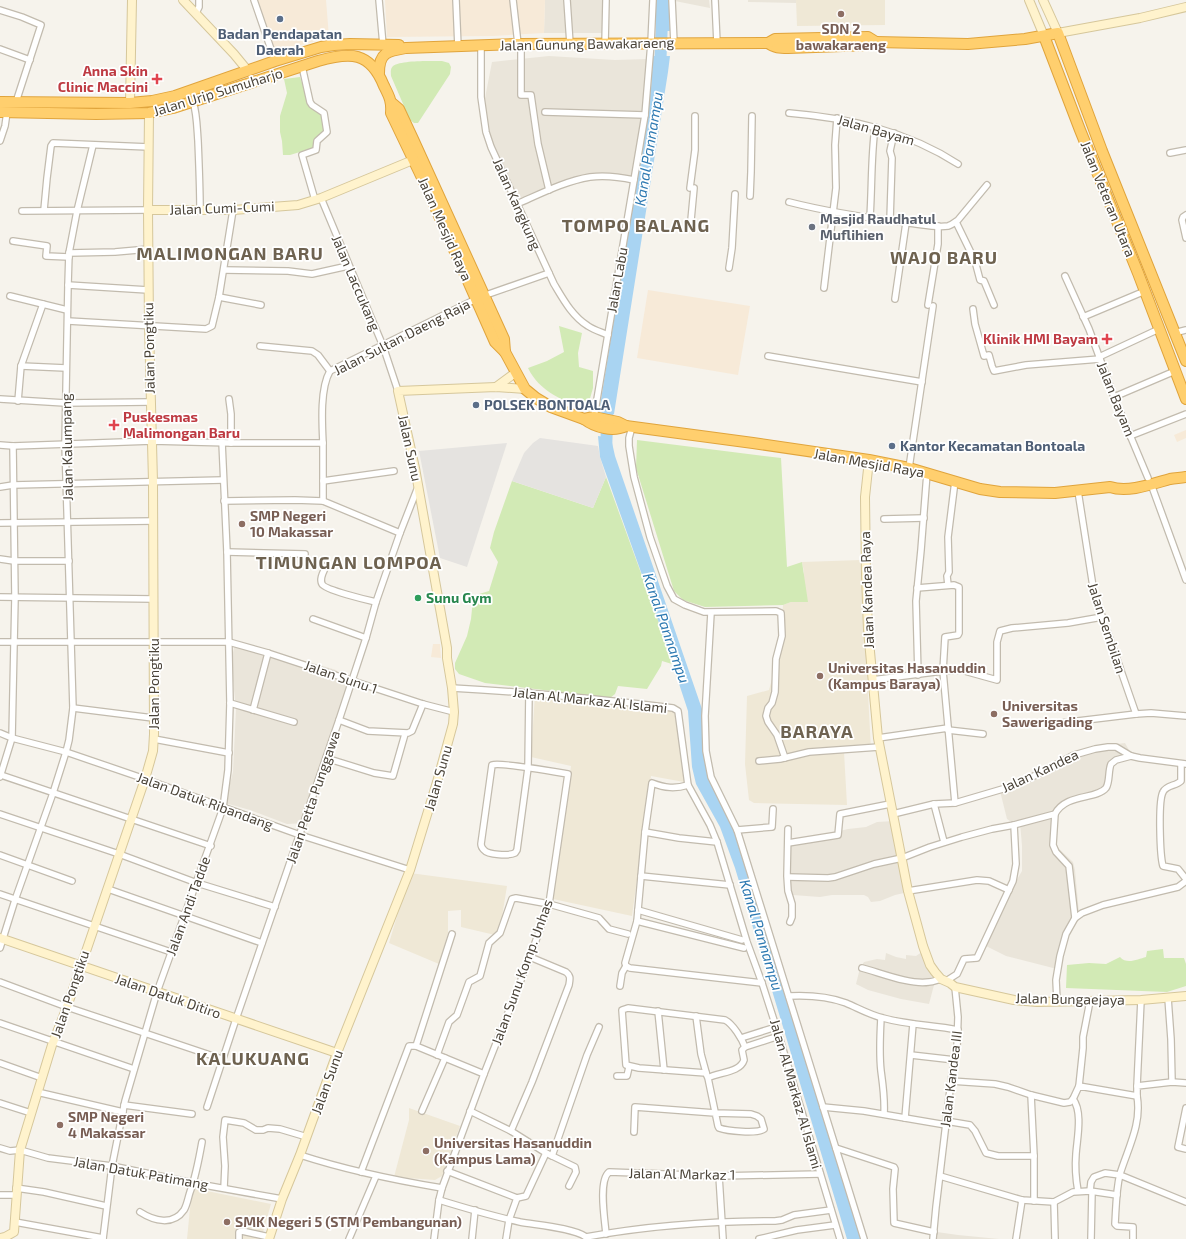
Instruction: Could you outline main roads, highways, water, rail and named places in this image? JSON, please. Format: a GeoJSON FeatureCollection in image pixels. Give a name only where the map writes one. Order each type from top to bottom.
{"type":"FeatureCollection","features":[{"type":"Feature","properties":{"kind":"highway","name":"Jalan Gunung Bawakaraeng"},"geometry":{"type":"LineString","coordinates":[[379,73],[380,63],[383,56],[391,50],[406,48],[520,44],[652,43],[768,43],[778,48],[870,45],[876,42],[968,44],[1025,40],[1058,33]]}},
{"type":"Feature","properties":{"kind":"highway","name":"Jalan Veteran Utara"},"geometry":{"type":"LineString","coordinates":[[1058,33],[1102,151],[1186,361]]}},
{"type":"Feature","properties":{"kind":"highway","name":"Jalan Veteran Utara"},"geometry":{"type":"LineString","coordinates":[[1044,36],[1138,273],[1186,399]]}},
{"type":"Feature","properties":{"kind":"highway","name":"Jalan Gunung Bawakaraeng"},"geometry":{"type":"LineString","coordinates":[[383,45],[397,44],[406,48]]}},
{"type":"Feature","properties":{"kind":"highway","name":"Jalan Urip Sumuharjo"},"geometry":{"type":"LineString","coordinates":[[0,102],[130,103],[152,101],[175,96],[275,62],[334,45],[383,45]]}},
{"type":"Feature","properties":{"kind":"highway","name":"Jalan Urip Sumuharjo"},"geometry":{"type":"LineString","coordinates":[[4,112],[96,114],[149,113],[193,101],[329,58],[359,57],[372,64],[379,73]]}},
{"type":"Feature","properties":{"kind":"highway","name":"Jalan Mesjid Raya"},"geometry":{"type":"LineString","coordinates":[[379,73],[392,103],[399,109],[413,139],[427,180],[480,298],[495,342],[505,352],[525,389],[551,407],[614,425],[618,422],[629,427],[753,442],[869,460],[909,468],[1000,492],[1034,493],[1110,487],[1118,489],[1149,481],[1186,477]]}},
{"type":"Feature","properties":{"kind":"highway","name":"Jalan Mesjid Raya"},"geometry":{"type":"LineString","coordinates":[[392,103],[391,113],[413,160],[427,180]]}},
{"type":"Feature","properties":{"kind":"highway"},"geometry":{"type":"LineString","coordinates":[[1091,156],[1102,151]]}},
{"type":"Feature","properties":{"kind":"highway"},"geometry":{"type":"LineString","coordinates":[[1138,273],[1150,270]]}},
{"type":"Feature","properties":{"kind":"water"},"geometry":{"type":"Polygon","coordinates":[[[655,0],[669,0],[670,31],[656,31],[655,0]]]}},
{"type":"Feature","properties":{"kind":"water"},"geometry":{"type":"Polygon","coordinates":[[[653,56],[670,56],[614,414],[599,412],[651,89],[653,56]]]}},
{"type":"Feature","properties":{"kind":"water"},"geometry":{"type":"Polygon","coordinates":[[[598,436],[611,438],[615,456],[702,709],[706,763],[735,827],[862,1239],[847,1239],[735,868],[720,827],[696,784],[692,767],[688,711],[657,617],[600,457],[598,436]]]}},
{"type":"Feature","properties":{"kind":"waterway","name":"Kanal Pannampu"},"geometry":{"type":"LineString","coordinates":[[660,71],[662,21],[661,0]]}},
{"type":"Feature","properties":{"kind":"waterway","name":"Kanal Pannampu"},"geometry":{"type":"LineString","coordinates":[[606,452],[608,397]]}},
{"type":"Feature","properties":{"kind":"place","name":"SDN 2 bawakaraeng"},"geometry":{"type":"Point","coordinates":[841,14]}},
{"type":"Feature","properties":{"kind":"place","name":"Badan Pendapatan Daerah"},"geometry":{"type":"Point","coordinates":[280,19]}},
{"type":"Feature","properties":{"kind":"place","name":"Anna Skin Clinic Maccini"},"geometry":{"type":"Point","coordinates":[157,79]}},
{"type":"Feature","properties":{"kind":"place","name":"Masjid Raudhatul Muflihien"},"geometry":{"type":"Point","coordinates":[812,227]}},
{"type":"Feature","properties":{"kind":"place","name":"Klinik HMI Bayam"},"geometry":{"type":"Point","coordinates":[1107,339]}},
{"type":"Feature","properties":{"kind":"place","name":"POLSEK BONTOALA"},"geometry":{"type":"Point","coordinates":[476,405]}},
{"type":"Feature","properties":{"kind":"place","name":"Puskesmas Malimongan Baru"},"geometry":{"type":"Point","coordinates":[114,425]}},
{"type":"Feature","properties":{"kind":"place","name":"Kantor Kecamatan Bontoala"},"geometry":{"type":"Point","coordinates":[892,446]}},
{"type":"Feature","properties":{"kind":"place","name":"SMP Negeri 10 Makassar"},"geometry":{"type":"Point","coordinates":[242,524]}},
{"type":"Feature","properties":{"kind":"place","name":"Sunu Gym"},"geometry":{"type":"Point","coordinates":[418,598]}},
{"type":"Feature","properties":{"kind":"place","name":"Universitas Hasanuddin (Kampus Baraya)"},"geometry":{"type":"Point","coordinates":[820,676]}},
{"type":"Feature","properties":{"kind":"place","name":"Universitas Sawerigading"},"geometry":{"type":"Point","coordinates":[994,714]}},
{"type":"Feature","properties":{"kind":"place","name":"SMP Negeri 4 Makassar"},"geometry":{"type":"Point","coordinates":[60,1125]}},
{"type":"Feature","properties":{"kind":"place","name":"Universitas Hasanuddin (Kampus Lama)"},"geometry":{"type":"Point","coordinates":[426,1151]}},
{"type":"Feature","properties":{"kind":"place","name":"SMK Negeri 5 (STM Pembangunan)"},"geometry":{"type":"Point","coordinates":[227,1222]}},
{"type":"Feature","properties":{"kind":"district","name":"TOMPO BALANG"},"geometry":{"type":"Point","coordinates":[636,226]}},
{"type":"Feature","properties":{"kind":"district","name":"MALIMONGAN BARU"},"geometry":{"type":"Point","coordinates":[230,254]}},
{"type":"Feature","properties":{"kind":"district","name":"WAJO BARU"},"geometry":{"type":"Point","coordinates":[944,258]}},
{"type":"Feature","properties":{"kind":"district","name":"TIMUNGAN LOMPOA"},"geometry":{"type":"Point","coordinates":[349,563]}},
{"type":"Feature","properties":{"kind":"district","name":"BARAYA"},"geometry":{"type":"Point","coordinates":[817,732]}},
{"type":"Feature","properties":{"kind":"district","name":"KALUKUANG"},"geometry":{"type":"Point","coordinates":[253,1059]}}]}
